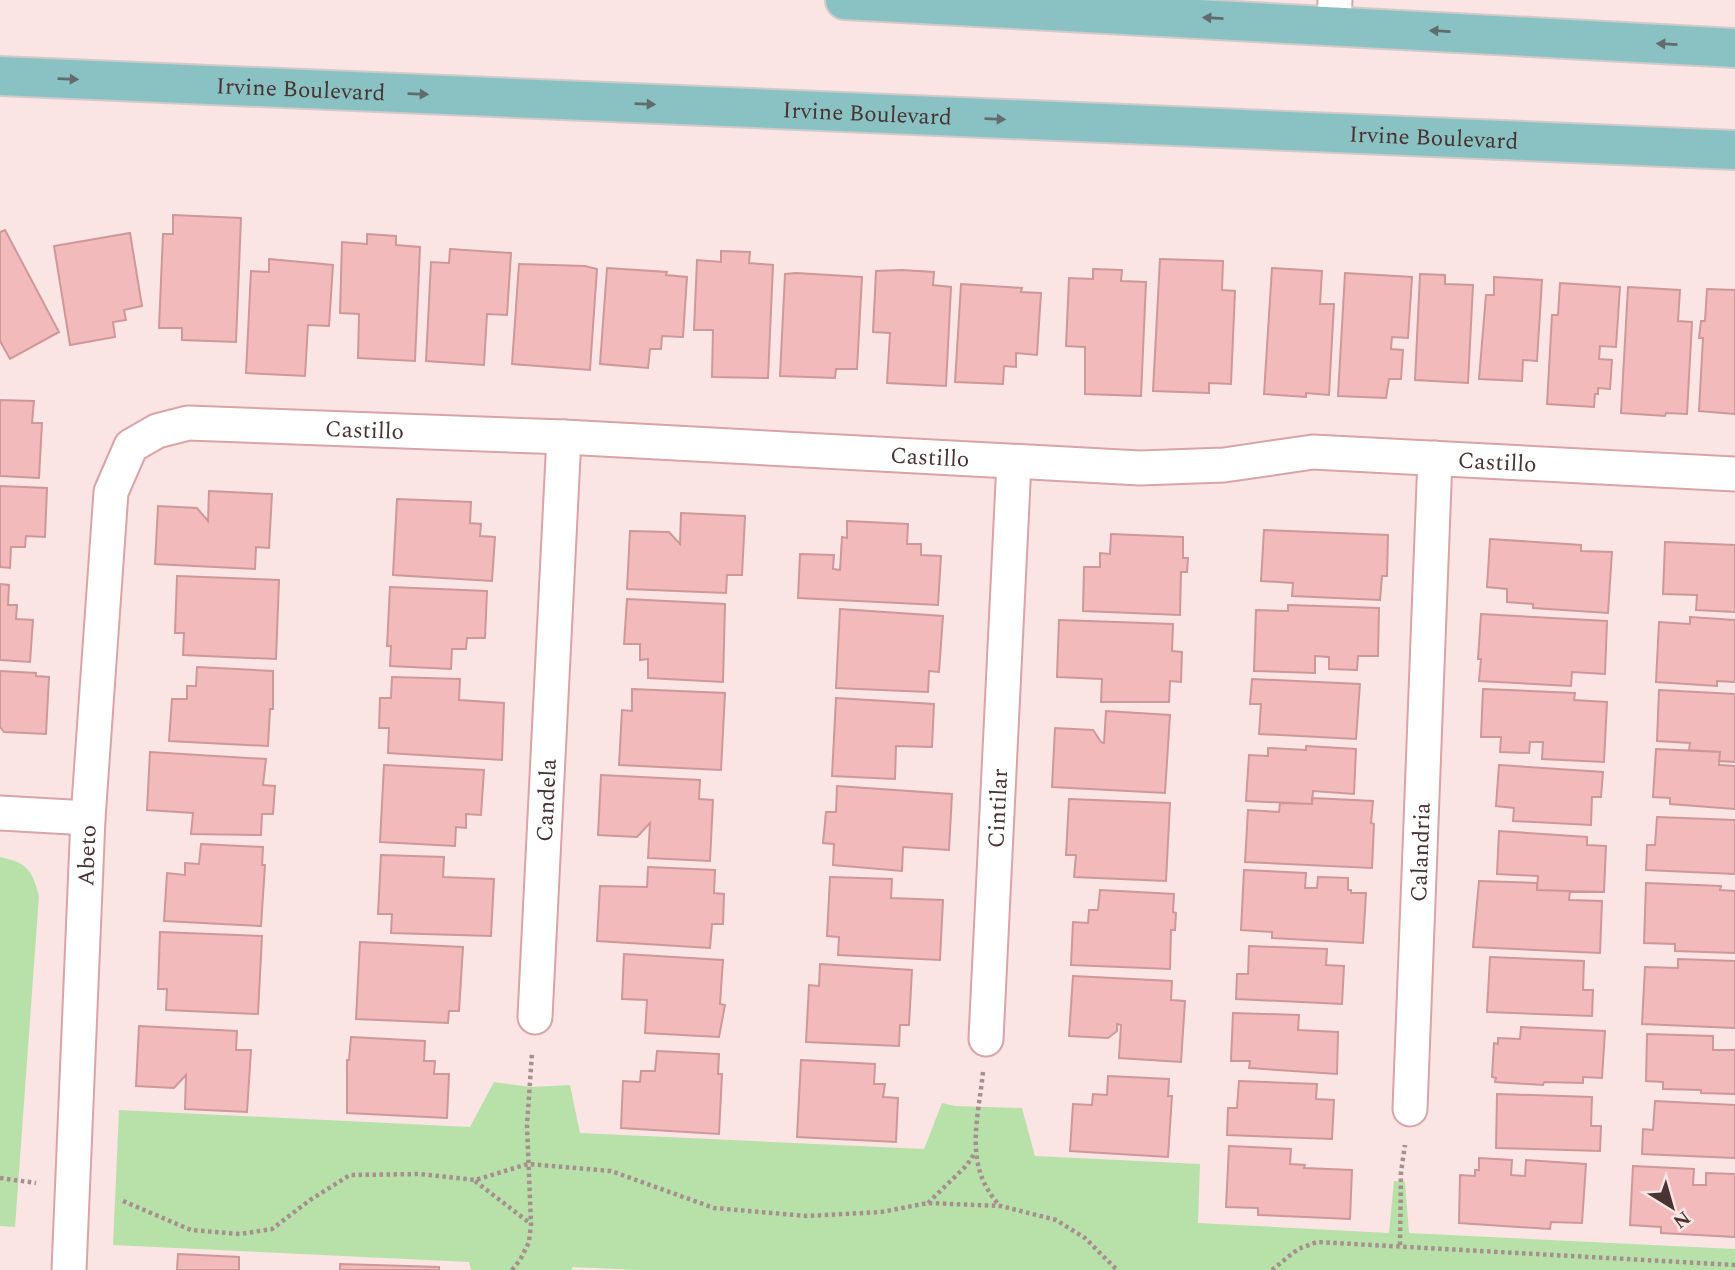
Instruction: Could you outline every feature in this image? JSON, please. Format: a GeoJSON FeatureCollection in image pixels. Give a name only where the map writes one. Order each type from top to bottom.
{"type":"FeatureCollection","features":[{"type":"Feature","properties":{"kind":"main road"},"geometry":{"type":"LineString","coordinates":[[845,0],[1335,12],[1735,48]]}},
{"type":"Feature","properties":{"kind":"main road","name":"Irvine Boulevard"},"geometry":{"type":"LineString","coordinates":[[0,76],[1735,150]]}},
{"type":"Feature","properties":{"kind":"street","name":"Castillo"},"geometry":{"type":"LineString","coordinates":[[131,446],[157,431],[188,423],[564,438],[1140,468],[1224,465],[1313,452],[1735,474]]}},
{"type":"Feature","properties":{"kind":"street","name":"Candela"},"geometry":{"type":"LineString","coordinates":[[536,1017],[564,438]]}},
{"type":"Feature","properties":{"kind":"street","name":"Abeto"},"geometry":{"type":"LineString","coordinates":[[69,1270],[88,818],[111,492],[131,446]]}},
{"type":"Feature","properties":{"kind":"street","name":"Calandria"},"geometry":{"type":"LineString","coordinates":[[1410,1109],[1435,458]]}},
{"type":"Feature","properties":{"kind":"street","name":"Cintilar"},"geometry":{"type":"LineString","coordinates":[[986,1039],[1014,462]]}},
{"type":"Feature","properties":{"kind":"street"},"geometry":{"type":"LineString","coordinates":[[0,813],[88,818]]}},
{"type":"Feature","properties":{"kind":"path"},"geometry":{"type":"LineString","coordinates":[[512,1270],[529,1242],[531,1224],[527,1110],[536,1017]]}},
{"type":"Feature","properties":{"kind":"path"},"geometry":{"type":"LineString","coordinates":[[986,1039],[975,1154],[977,1168],[987,1192],[1001,1206]]}},
{"type":"Feature","properties":{"kind":"path"},"geometry":{"type":"LineString","coordinates":[[1400,1245],[1401,1172],[1410,1109]]}},
{"type":"Feature","properties":{"kind":"path"},"geometry":{"type":"LineString","coordinates":[[928,1203],[975,1154]]}},
{"type":"Feature","properties":{"kind":"path"},"geometry":{"type":"LineString","coordinates":[[123,1201],[191,1230],[240,1234],[272,1229],[310,1200],[350,1175],[420,1174],[475,1180],[528,1164],[611,1171],[714,1208],[807,1216],[881,1212],[928,1203],[1001,1206],[1056,1220],[1085,1238],[1117,1270]]}},
{"type":"Feature","properties":{"kind":"path"},"geometry":{"type":"LineString","coordinates":[[0,1178],[36,1183]]}},
{"type":"Feature","properties":{"kind":"path"},"geometry":{"type":"LineString","coordinates":[[475,1180],[531,1224]]}},
{"type":"Feature","properties":{"kind":"path"},"geometry":{"type":"LineString","coordinates":[[1272,1270],[1298,1249],[1317,1242],[1735,1265]]}},
{"type":"Feature","properties":{"kind":"green space"},"geometry":{"type":"Polygon","coordinates":[[[0,857],[22,865],[31,873],[39,896],[15,1227],[0,1226],[0,857]]]}},
{"type":"Feature","properties":{"kind":"green space"},"geometry":{"type":"Polygon","coordinates":[[[494,1082],[531,1087],[570,1085],[580,1133],[924,1149],[942,1103],[955,1106],[1022,1108],[1035,1156],[1200,1164],[1198,1223],[1389,1233],[1394,1181],[1405,1182],[1409,1233],[1735,1249],[1735,1270],[639,1270],[573,1267],[571,1270],[471,1270],[469,1262],[113,1245],[119,1110],[470,1127],[494,1082]]]}},
{"type":"Feature","properties":{"kind":"building"},"geometry":{"type":"Polygon","coordinates":[[[173,215],[241,218],[236,342],[182,340],[182,328],[159,328],[163,234],[173,234],[173,215]]]}},
{"type":"Feature","properties":{"kind":"building"},"geometry":{"type":"Polygon","coordinates":[[[5,230],[59,332],[10,359],[0,341],[0,232],[5,230]]]}},
{"type":"Feature","properties":{"kind":"building"},"geometry":{"type":"Polygon","coordinates":[[[130,233],[142,306],[124,310],[126,320],[113,322],[115,337],[70,345],[54,246],[130,233]]]}},
{"type":"Feature","properties":{"kind":"building"},"geometry":{"type":"Polygon","coordinates":[[[367,234],[396,236],[396,245],[420,247],[415,361],[358,358],[359,314],[340,313],[342,242],[367,244],[367,234]]]}},
{"type":"Feature","properties":{"kind":"building"},"geometry":{"type":"Polygon","coordinates":[[[450,249],[511,253],[507,315],[487,314],[484,365],[426,361],[431,262],[449,263],[450,249]]]}},
{"type":"Feature","properties":{"kind":"building"},"geometry":{"type":"Polygon","coordinates":[[[721,251],[750,252],[749,263],[773,265],[768,378],[712,377],[713,330],[694,330],[697,260],[721,262],[721,251]]]}},
{"type":"Feature","properties":{"kind":"building"},"geometry":{"type":"Polygon","coordinates":[[[269,259],[333,265],[329,326],[308,325],[305,376],[246,373],[251,271],[269,272],[269,259]]]}},
{"type":"Feature","properties":{"kind":"building"},"geometry":{"type":"Polygon","coordinates":[[[1160,259],[1223,261],[1222,290],[1235,291],[1231,384],[1209,383],[1209,393],[1153,391],[1160,259]]]}},
{"type":"Feature","properties":{"kind":"building"},"geometry":{"type":"Polygon","coordinates":[[[519,264],[585,266],[597,269],[590,370],[512,364],[519,264]]]}},
{"type":"Feature","properties":{"kind":"building"},"geometry":{"type":"Polygon","coordinates":[[[607,268],[667,272],[666,275],[687,277],[683,337],[662,336],[661,349],[650,349],[648,368],[600,364],[607,268]]]}},
{"type":"Feature","properties":{"kind":"building"},"geometry":{"type":"Polygon","coordinates":[[[1272,268],[1322,271],[1320,304],[1334,304],[1329,395],[1306,393],[1306,397],[1264,394],[1272,268]]]}},
{"type":"Feature","properties":{"kind":"building"},"geometry":{"type":"Polygon","coordinates":[[[1093,269],[1122,270],[1121,281],[1146,282],[1141,396],[1085,394],[1085,347],[1066,346],[1069,278],[1093,279],[1093,269]]]}},
{"type":"Feature","properties":{"kind":"building"},"geometry":{"type":"Polygon","coordinates":[[[876,271],[934,272],[933,285],[951,287],[946,386],[887,383],[890,333],[873,332],[876,271]]]}},
{"type":"Feature","properties":{"kind":"building"},"geometry":{"type":"Polygon","coordinates":[[[1345,273],[1412,277],[1408,338],[1392,337],[1391,349],[1403,350],[1401,379],[1389,379],[1386,398],[1338,396],[1345,273]]]}},
{"type":"Feature","properties":{"kind":"building"},"geometry":{"type":"Polygon","coordinates":[[[785,274],[862,277],[857,369],[836,369],[835,378],[780,376],[785,274]]]}},
{"type":"Feature","properties":{"kind":"building"},"geometry":{"type":"Polygon","coordinates":[[[1420,274],[1445,275],[1445,284],[1473,285],[1468,383],[1415,380],[1420,274]]]}},
{"type":"Feature","properties":{"kind":"building"},"geometry":{"type":"Polygon","coordinates":[[[1494,277],[1542,280],[1537,361],[1523,360],[1522,381],[1479,379],[1486,295],[1494,295],[1494,277]]]}},
{"type":"Feature","properties":{"kind":"building"},"geometry":{"type":"Polygon","coordinates":[[[1560,283],[1620,287],[1616,347],[1600,346],[1599,359],[1612,360],[1610,389],[1598,388],[1594,407],[1547,404],[1552,315],[1558,315],[1560,283]]]}},
{"type":"Feature","properties":{"kind":"building"},"geometry":{"type":"Polygon","coordinates":[[[961,284],[1022,288],[1021,292],[1041,293],[1037,355],[1016,353],[1016,367],[1004,366],[1003,384],[955,382],[961,284]]]}},
{"type":"Feature","properties":{"kind":"building"},"geometry":{"type":"Polygon","coordinates":[[[1628,287],[1680,290],[1678,321],[1692,322],[1687,414],[1666,413],[1665,416],[1621,413],[1628,287]]]}},
{"type":"Feature","properties":{"kind":"building"},"geometry":{"type":"Polygon","coordinates":[[[1707,289],[1735,290],[1735,414],[1699,411],[1703,338],[1699,338],[1701,321],[1705,321],[1707,289]]]}},
{"type":"Feature","properties":{"kind":"building"},"geometry":{"type":"Polygon","coordinates":[[[0,400],[34,401],[32,423],[42,423],[39,478],[0,476],[0,400]]]}},
{"type":"Feature","properties":{"kind":"building"},"geometry":{"type":"Polygon","coordinates":[[[0,486],[47,488],[45,537],[26,536],[25,547],[11,547],[10,568],[0,567],[0,486]]]}},
{"type":"Feature","properties":{"kind":"building"},"geometry":{"type":"Polygon","coordinates":[[[209,491],[272,494],[269,548],[256,547],[255,569],[155,564],[158,506],[197,508],[208,521],[209,491]]]}},
{"type":"Feature","properties":{"kind":"building"},"geometry":{"type":"Polygon","coordinates":[[[397,499],[471,502],[470,523],[481,524],[480,536],[495,537],[492,581],[393,575],[397,499]]]}},
{"type":"Feature","properties":{"kind":"building"},"geometry":{"type":"Polygon","coordinates":[[[681,513],[745,516],[742,575],[727,575],[726,593],[627,589],[630,531],[669,532],[680,544],[681,513]]]}},
{"type":"Feature","properties":{"kind":"building"},"geometry":{"type":"Polygon","coordinates":[[[847,521],[908,524],[907,544],[921,544],[921,555],[941,556],[938,605],[798,598],[800,554],[834,555],[833,569],[840,570],[842,537],[847,538],[847,521]]]}},
{"type":"Feature","properties":{"kind":"building"},"geometry":{"type":"Polygon","coordinates":[[[1264,530],[1388,535],[1387,576],[1382,576],[1380,600],[1292,596],[1293,583],[1261,581],[1264,530]]]}},
{"type":"Feature","properties":{"kind":"building"},"geometry":{"type":"Polygon","coordinates":[[[1111,534],[1183,537],[1183,558],[1188,558],[1187,572],[1181,572],[1180,615],[1083,611],[1084,567],[1100,567],[1100,553],[1110,554],[1111,534]]]}},
{"type":"Feature","properties":{"kind":"building"},"geometry":{"type":"Polygon","coordinates":[[[1490,539],[1581,545],[1581,551],[1612,552],[1608,613],[1533,608],[1533,604],[1507,602],[1507,589],[1487,587],[1490,539]]]}},
{"type":"Feature","properties":{"kind":"building"},"geometry":{"type":"Polygon","coordinates":[[[1665,542],[1735,545],[1735,612],[1696,610],[1697,595],[1663,594],[1665,542]]]}},
{"type":"Feature","properties":{"kind":"building"},"geometry":{"type":"Polygon","coordinates":[[[177,576],[279,580],[276,659],[183,655],[184,633],[175,633],[177,576]]]}},
{"type":"Feature","properties":{"kind":"building"},"geometry":{"type":"Polygon","coordinates":[[[0,584],[9,585],[8,605],[17,605],[16,619],[33,620],[30,662],[0,660],[0,584]]]}},
{"type":"Feature","properties":{"kind":"building"},"geometry":{"type":"Polygon","coordinates":[[[390,587],[487,591],[485,638],[467,638],[466,649],[452,649],[451,669],[390,666],[391,646],[387,646],[390,587]]]}},
{"type":"Feature","properties":{"kind":"building"},"geometry":{"type":"Polygon","coordinates":[[[627,599],[725,604],[723,682],[648,678],[648,659],[640,660],[640,644],[624,644],[627,599]]]}},
{"type":"Feature","properties":{"kind":"building"},"geometry":{"type":"Polygon","coordinates":[[[1288,605],[1379,608],[1378,656],[1358,656],[1357,670],[1329,669],[1329,657],[1315,656],[1315,673],[1254,671],[1256,610],[1288,611],[1288,605]]]}},
{"type":"Feature","properties":{"kind":"building"},"geometry":{"type":"Polygon","coordinates":[[[840,609],[943,616],[939,672],[929,671],[928,692],[836,688],[840,609]]]}},
{"type":"Feature","properties":{"kind":"building"},"geometry":{"type":"Polygon","coordinates":[[[1481,614],[1607,621],[1605,674],[1572,672],[1571,686],[1479,681],[1481,614]]]}},
{"type":"Feature","properties":{"kind":"building"},"geometry":{"type":"Polygon","coordinates":[[[1690,617],[1735,620],[1735,682],[1717,681],[1717,686],[1656,682],[1659,622],[1690,624],[1690,617]]]}},
{"type":"Feature","properties":{"kind":"building"},"geometry":{"type":"Polygon","coordinates":[[[1059,620],[1173,624],[1172,651],[1182,652],[1181,682],[1170,681],[1169,702],[1101,702],[1102,679],[1057,677],[1059,620]]]}},
{"type":"Feature","properties":{"kind":"building"},"geometry":{"type":"Polygon","coordinates":[[[197,667],[273,671],[273,709],[270,709],[268,746],[169,741],[172,699],[187,699],[187,686],[196,686],[197,667]]]}},
{"type":"Feature","properties":{"kind":"building"},"geometry":{"type":"Polygon","coordinates":[[[0,671],[36,673],[36,676],[49,677],[46,734],[4,732],[0,727],[0,671]]]}},
{"type":"Feature","properties":{"kind":"building"},"geometry":{"type":"Polygon","coordinates":[[[392,677],[460,679],[459,700],[504,703],[502,760],[388,753],[389,728],[379,728],[380,698],[391,698],[392,677]]]}},
{"type":"Feature","properties":{"kind":"building"},"geometry":{"type":"Polygon","coordinates":[[[1252,679],[1360,684],[1356,739],[1259,734],[1261,704],[1250,704],[1252,679]]]}},
{"type":"Feature","properties":{"kind":"building"},"geometry":{"type":"Polygon","coordinates":[[[632,689],[725,693],[721,770],[619,765],[622,710],[632,711],[632,689]]]}},
{"type":"Feature","properties":{"kind":"building"},"geometry":{"type":"Polygon","coordinates":[[[1483,689],[1575,693],[1574,700],[1607,702],[1604,762],[1542,759],[1543,742],[1530,742],[1529,753],[1500,752],[1501,737],[1481,737],[1483,689]]]}},
{"type":"Feature","properties":{"kind":"building"},"geometry":{"type":"Polygon","coordinates":[[[1659,690],[1735,694],[1735,762],[1719,761],[1720,752],[1689,750],[1690,743],[1657,741],[1659,690]]]}},
{"type":"Feature","properties":{"kind":"building"},"geometry":{"type":"Polygon","coordinates":[[[836,698],[934,704],[932,747],[896,746],[895,779],[832,776],[836,698]]]}},
{"type":"Feature","properties":{"kind":"building"},"geometry":{"type":"Polygon","coordinates":[[[1106,711],[1170,715],[1165,793],[1052,787],[1055,728],[1093,730],[1104,743],[1106,711]]]}},
{"type":"Feature","properties":{"kind":"building"},"geometry":{"type":"Polygon","coordinates":[[[1306,746],[1356,749],[1354,794],[1313,791],[1312,804],[1246,801],[1249,755],[1268,756],[1268,748],[1306,750],[1306,746]]]}},
{"type":"Feature","properties":{"kind":"building"},"geometry":{"type":"Polygon","coordinates":[[[1656,749],[1720,752],[1719,765],[1735,766],[1735,809],[1670,804],[1670,798],[1653,797],[1656,749]]]}},
{"type":"Feature","properties":{"kind":"building"},"geometry":{"type":"Polygon","coordinates":[[[150,752],[266,759],[263,785],[275,786],[273,814],[262,814],[261,835],[191,834],[193,813],[147,810],[150,752]]]}},
{"type":"Feature","properties":{"kind":"building"},"geometry":{"type":"Polygon","coordinates":[[[384,765],[484,770],[481,815],[466,814],[466,828],[456,827],[455,846],[380,842],[384,765]]]}},
{"type":"Feature","properties":{"kind":"building"},"geometry":{"type":"Polygon","coordinates":[[[1499,765],[1603,772],[1601,797],[1592,797],[1591,825],[1513,821],[1514,808],[1496,806],[1499,765]]]}},
{"type":"Feature","properties":{"kind":"building"},"geometry":{"type":"Polygon","coordinates":[[[601,775],[700,780],[699,799],[713,800],[710,861],[648,858],[650,823],[637,837],[598,835],[601,775]]]}},
{"type":"Feature","properties":{"kind":"building"},"geometry":{"type":"Polygon","coordinates":[[[837,786],[952,794],[949,850],[903,847],[902,871],[833,865],[834,844],[823,843],[826,812],[836,812],[837,786]]]}},
{"type":"Feature","properties":{"kind":"building"},"geometry":{"type":"Polygon","coordinates":[[[1312,798],[1373,801],[1372,868],[1245,862],[1248,810],[1279,812],[1280,803],[1312,804],[1312,798]]]}},
{"type":"Feature","properties":{"kind":"building"},"geometry":{"type":"Polygon","coordinates":[[[1069,799],[1170,803],[1166,881],[1074,877],[1076,855],[1066,855],[1069,799]]]}},
{"type":"Feature","properties":{"kind":"building"},"geometry":{"type":"Polygon","coordinates":[[[1657,817],[1735,820],[1735,874],[1646,870],[1647,845],[1655,845],[1657,817]]]}},
{"type":"Feature","properties":{"kind":"building"},"geometry":{"type":"Polygon","coordinates":[[[1499,831],[1587,837],[1587,845],[1606,846],[1604,892],[1537,890],[1538,876],[1497,874],[1499,831]]]}},
{"type":"Feature","properties":{"kind":"building"},"geometry":{"type":"Polygon","coordinates":[[[201,844],[263,847],[262,865],[265,865],[261,926],[164,921],[167,873],[185,875],[185,863],[199,864],[201,844]]]}},
{"type":"Feature","properties":{"kind":"building"},"geometry":{"type":"Polygon","coordinates":[[[381,855],[444,857],[443,877],[494,879],[491,936],[391,933],[392,914],[378,914],[381,855]]]}},
{"type":"Feature","properties":{"kind":"building"},"geometry":{"type":"Polygon","coordinates":[[[648,867],[715,870],[714,893],[724,894],[723,924],[712,924],[710,948],[597,941],[600,886],[647,887],[648,867]]]}},
{"type":"Feature","properties":{"kind":"building"},"geometry":{"type":"Polygon","coordinates":[[[1244,870],[1306,873],[1305,888],[1317,888],[1318,877],[1348,878],[1348,890],[1351,890],[1351,893],[1366,893],[1363,943],[1272,938],[1272,932],[1241,930],[1244,870]]]}},
{"type":"Feature","properties":{"kind":"building"},"geometry":{"type":"Polygon","coordinates":[[[830,877],[892,879],[891,898],[943,900],[940,960],[838,955],[839,937],[827,936],[830,877]]]}},
{"type":"Feature","properties":{"kind":"building"},"geometry":{"type":"Polygon","coordinates":[[[1479,881],[1537,883],[1537,890],[1570,891],[1569,900],[1602,901],[1600,953],[1473,947],[1479,881]]]}},
{"type":"Feature","properties":{"kind":"building"},"geometry":{"type":"Polygon","coordinates":[[[1646,883],[1721,886],[1720,890],[1735,891],[1735,953],[1675,951],[1675,944],[1644,943],[1646,883]]]}},
{"type":"Feature","properties":{"kind":"building"},"geometry":{"type":"Polygon","coordinates":[[[1100,890],[1174,894],[1173,912],[1176,913],[1175,930],[1171,930],[1170,969],[1071,965],[1073,922],[1088,923],[1089,910],[1098,910],[1100,890]]]}},
{"type":"Feature","properties":{"kind":"building"},"geometry":{"type":"Polygon","coordinates":[[[160,932],[262,936],[258,1014],[166,1010],[167,989],[158,989],[160,932]]]}},
{"type":"Feature","properties":{"kind":"building"},"geometry":{"type":"Polygon","coordinates":[[[360,942],[463,947],[459,1011],[449,1011],[448,1023],[356,1019],[360,942]]]}},
{"type":"Feature","properties":{"kind":"building"},"geometry":{"type":"Polygon","coordinates":[[[1249,946],[1327,949],[1326,965],[1344,966],[1342,1004],[1236,999],[1237,974],[1248,974],[1249,946]]]}},
{"type":"Feature","properties":{"kind":"building"},"geometry":{"type":"Polygon","coordinates":[[[624,954],[723,960],[720,1004],[725,1005],[719,1037],[645,1033],[647,1000],[622,999],[624,954]]]}},
{"type":"Feature","properties":{"kind":"building"},"geometry":{"type":"Polygon","coordinates":[[[1490,957],[1584,961],[1583,990],[1593,990],[1592,1016],[1487,1012],[1490,957]]]}},
{"type":"Feature","properties":{"kind":"building"},"geometry":{"type":"Polygon","coordinates":[[[1678,959],[1735,961],[1735,1028],[1642,1024],[1645,967],[1678,968],[1678,959]]]}},
{"type":"Feature","properties":{"kind":"building"},"geometry":{"type":"Polygon","coordinates":[[[820,964],[912,970],[909,1025],[900,1025],[899,1046],[806,1042],[809,985],[819,986],[820,964]]]}},
{"type":"Feature","properties":{"kind":"building"},"geometry":{"type":"Polygon","coordinates":[[[1073,976],[1172,981],[1171,1000],[1185,1001],[1181,1062],[1119,1058],[1121,1025],[1117,1024],[1117,1031],[1108,1038],[1069,1036],[1073,976]]]}},
{"type":"Feature","properties":{"kind":"building"},"geometry":{"type":"Polygon","coordinates":[[[1233,1013],[1299,1015],[1298,1030],[1338,1032],[1337,1074],[1249,1068],[1250,1061],[1231,1061],[1233,1013]]]}},
{"type":"Feature","properties":{"kind":"building"},"geometry":{"type":"Polygon","coordinates":[[[139,1026],[237,1031],[236,1050],[251,1050],[247,1112],[185,1109],[186,1075],[174,1088],[136,1086],[139,1026]]]}},
{"type":"Feature","properties":{"kind":"building"},"geometry":{"type":"Polygon","coordinates":[[[1521,1027],[1605,1031],[1602,1078],[1583,1077],[1583,1083],[1544,1082],[1543,1085],[1495,1082],[1496,1078],[1492,1077],[1494,1043],[1498,1044],[1498,1038],[1520,1039],[1521,1027]]]}},
{"type":"Feature","properties":{"kind":"building"},"geometry":{"type":"Polygon","coordinates":[[[1647,1034],[1713,1036],[1713,1050],[1735,1050],[1735,1094],[1663,1089],[1663,1082],[1646,1081],[1647,1034]]]}},
{"type":"Feature","properties":{"kind":"building"},"geometry":{"type":"Polygon","coordinates":[[[351,1037],[425,1041],[424,1061],[435,1061],[434,1074],[449,1074],[447,1118],[347,1113],[347,1060],[351,1037]]]}},
{"type":"Feature","properties":{"kind":"building"},"geometry":{"type":"Polygon","coordinates":[[[657,1051],[719,1054],[718,1074],[722,1074],[719,1134],[621,1128],[623,1081],[640,1082],[641,1071],[655,1071],[657,1051]]]}},
{"type":"Feature","properties":{"kind":"building"},"geometry":{"type":"Polygon","coordinates":[[[801,1060],[875,1064],[874,1084],[885,1084],[883,1097],[898,1098],[896,1142],[797,1137],[801,1060]]]}},
{"type":"Feature","properties":{"kind":"building"},"geometry":{"type":"Polygon","coordinates":[[[1108,1076],[1169,1079],[1168,1096],[1172,1096],[1168,1157],[1070,1151],[1073,1104],[1092,1105],[1093,1094],[1107,1095],[1108,1076]]]}},
{"type":"Feature","properties":{"kind":"building"},"geometry":{"type":"Polygon","coordinates":[[[1239,1081],[1317,1084],[1316,1099],[1334,1100],[1332,1139],[1227,1135],[1228,1108],[1237,1108],[1239,1081]]]}},
{"type":"Feature","properties":{"kind":"building"},"geometry":{"type":"Polygon","coordinates":[[[1497,1094],[1592,1097],[1591,1126],[1601,1126],[1600,1151],[1496,1148],[1497,1094]]]}},
{"type":"Feature","properties":{"kind":"building"},"geometry":{"type":"Polygon","coordinates":[[[1655,1101],[1735,1105],[1735,1158],[1642,1154],[1643,1129],[1653,1130],[1655,1101]]]}},
{"type":"Feature","properties":{"kind":"building"},"geometry":{"type":"Polygon","coordinates":[[[1229,1146],[1291,1149],[1290,1164],[1305,1165],[1304,1168],[1352,1170],[1350,1219],[1258,1215],[1258,1208],[1226,1207],[1229,1146]]]}},
{"type":"Feature","properties":{"kind":"building"},"geometry":{"type":"Polygon","coordinates":[[[1479,1158],[1512,1160],[1511,1175],[1525,1176],[1526,1160],[1586,1164],[1582,1223],[1551,1222],[1550,1229],[1459,1223],[1460,1175],[1475,1176],[1475,1170],[1479,1170],[1479,1158]]]}},
{"type":"Feature","properties":{"kind":"building"},"geometry":{"type":"Polygon","coordinates":[[[1633,1166],[1694,1169],[1693,1185],[1706,1185],[1706,1173],[1735,1174],[1735,1237],[1661,1233],[1661,1227],[1630,1225],[1633,1166]]]}},
{"type":"Feature","properties":{"kind":"building"},"geometry":{"type":"Polygon","coordinates":[[[178,1254],[239,1257],[239,1270],[177,1270],[178,1254]]]}},
{"type":"Feature","properties":{"kind":"building"},"geometry":{"type":"Polygon","coordinates":[[[340,1264],[439,1267],[439,1270],[340,1270],[340,1264]]]}}]}
